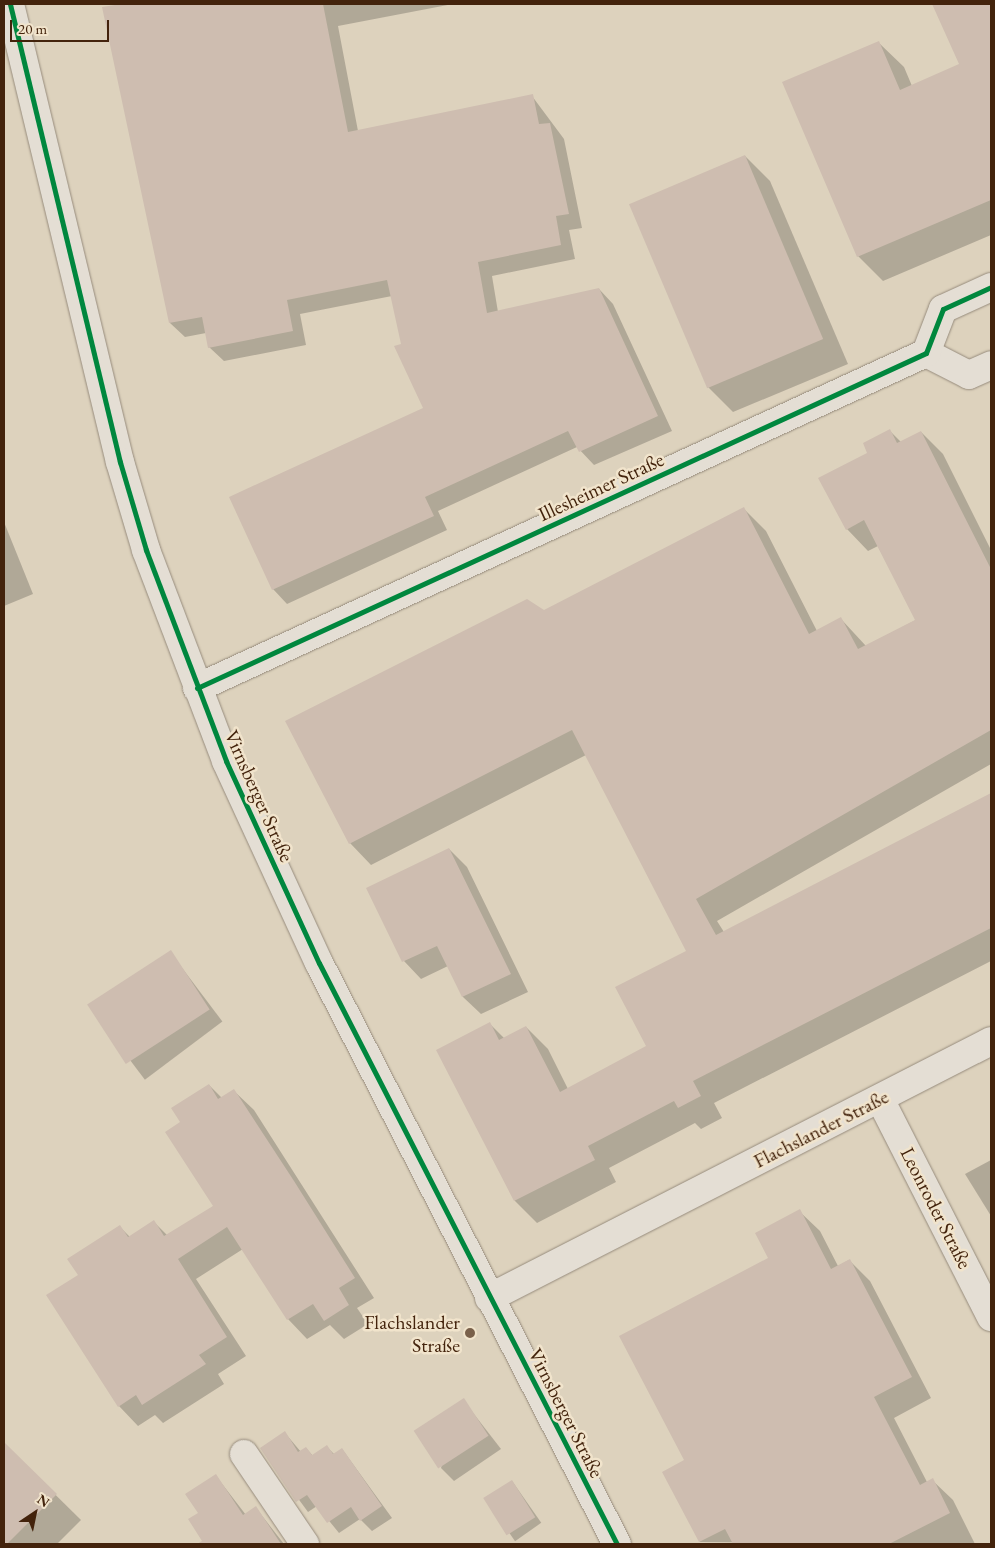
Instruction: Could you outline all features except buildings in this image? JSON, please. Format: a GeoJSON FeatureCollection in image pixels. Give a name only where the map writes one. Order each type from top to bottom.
{"type":"FeatureCollection","features":[{"type":"Feature","properties":{"kind":"street","name":"Virnsberger Straße"},"geometry":{"type":"LineString","coordinates":[[9,5],[120,462],[197,688],[319,964],[617,1544]]}},
{"type":"Feature","properties":{"kind":"street"},"geometry":{"type":"LineString","coordinates":[[991,287],[943,309],[926,353],[969,375],[991,365]]}},
{"type":"Feature","properties":{"kind":"street","name":"Illesheimer Straße"},"geometry":{"type":"LineString","coordinates":[[197,688],[926,353]]}},
{"type":"Feature","properties":{"kind":"street","name":"Flachslander Straße"},"geometry":{"type":"LineString","coordinates":[[489,1298],[880,1100],[991,1041]]}},
{"type":"Feature","properties":{"kind":"street","name":"Leonroder Straße"},"geometry":{"type":"LineString","coordinates":[[880,1100],[991,1317]]}},
{"type":"Feature","properties":{"kind":"street"},"geometry":{"type":"LineString","coordinates":[[244,1454],[305,1544]]}},
{"type":"Feature","properties":{"kind":"cycle path"},"geometry":{"type":"LineString","coordinates":[[10,4],[120,462],[146,550],[226,761],[319,963],[617,1544]]}},
{"type":"Feature","properties":{"kind":"cycle path"},"geometry":{"type":"LineString","coordinates":[[197,688],[926,353],[943,309],[991,287]]}},
{"type":"Feature","properties":{"kind":"place","name":"Flachslander Straße"},"geometry":{"type":"Point","coordinates":[470,1333]}}]}
